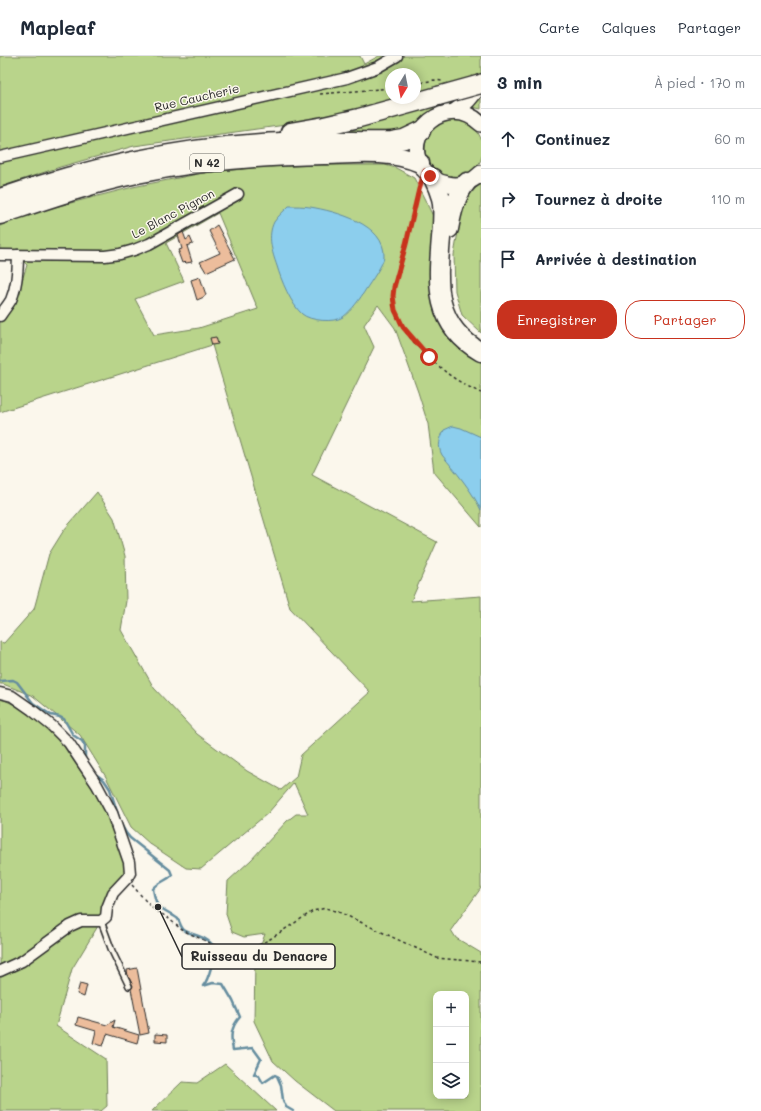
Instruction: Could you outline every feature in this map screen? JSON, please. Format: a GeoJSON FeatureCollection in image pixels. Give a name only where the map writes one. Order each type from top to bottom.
{"type":"FeatureCollection","features":[{"type":"Feature","properties":{"kind":"highway"},"geometry":{"type":"LineString","coordinates":[[232,146],[359,118],[480,84]]}},
{"type":"Feature","properties":{"kind":"highway","name":"N 42"},"geometry":{"type":"LineString","coordinates":[[0,198],[57,180],[166,155],[275,142],[313,140],[392,141],[404,139],[421,132]]}},
{"type":"Feature","properties":{"kind":"highway","name":"N 42"},"geometry":{"type":"LineString","coordinates":[[0,215],[70,192],[110,181],[156,170],[212,162],[366,153],[396,156],[426,171]]}},
{"type":"Feature","properties":{"kind":"highway"},"geometry":{"type":"LineString","coordinates":[[426,171],[440,193],[442,203],[438,279],[443,307],[448,320],[456,331],[466,342],[481,352]]}},
{"type":"Feature","properties":{"kind":"highway"},"geometry":{"type":"LineString","coordinates":[[474,177],[463,187],[458,196],[451,221],[446,262],[446,282],[450,303],[458,320],[469,334],[481,342]]}},
{"type":"Feature","properties":{"kind":"main road"},"geometry":{"type":"LineString","coordinates":[[454,112],[467,102],[480,84]]}},
{"type":"Feature","properties":{"kind":"main road"},"geometry":{"type":"LineString","coordinates":[[480,84],[476,105],[480,123]]}},
{"type":"Feature","properties":{"kind":"main road"},"geometry":{"type":"LineString","coordinates":[[474,177],[461,184],[451,185],[442,183],[426,171],[418,157],[417,147],[421,132],[427,123],[444,113],[454,112],[468,115],[480,123]]}},
{"type":"Feature","properties":{"kind":"street","name":"Rue Caucherie"},"geometry":{"type":"LineString","coordinates":[[0,157],[347,78],[378,67],[397,56]]}},
{"type":"Feature","properties":{"kind":"street","name":"Le Blanc Pignon"},"geometry":{"type":"LineString","coordinates":[[0,255],[91,256],[120,254],[149,244],[238,194]]}},
{"type":"Feature","properties":{"kind":"street"},"geometry":{"type":"LineString","coordinates":[[0,316],[11,300],[14,290],[18,266],[18,255]]}},
{"type":"Feature","properties":{"kind":"street"},"geometry":{"type":"LineString","coordinates":[[0,693],[12,696],[32,710],[52,726],[69,743],[83,763],[112,813],[129,862],[130,873],[113,893],[107,908],[106,917],[101,921],[81,921],[70,926],[22,961],[0,971]]}},
{"type":"Feature","properties":{"kind":"lane"},"geometry":{"type":"LineString","coordinates":[[101,921],[112,951],[129,986]]}},
{"type":"Feature","properties":{"kind":"path"},"geometry":{"type":"LineString","coordinates":[[319,94],[385,88]]}},
{"type":"Feature","properties":{"kind":"path"},"geometry":{"type":"LineString","coordinates":[[426,171],[419,189],[394,287],[393,296],[395,310],[403,327],[429,357],[447,373],[481,393]]}},
{"type":"Feature","properties":{"kind":"path"},"geometry":{"type":"LineString","coordinates":[[127,878],[151,907],[168,918],[182,930],[227,951],[253,948],[270,939],[313,910],[326,908],[346,915],[437,958],[481,962]]}},
{"type":"Feature","properties":{"kind":"green space"},"geometry":{"type":"Polygon","coordinates":[[[0,56],[360,56],[364,64],[379,56],[481,56],[481,109],[454,103],[434,110],[415,128],[404,133],[326,132],[322,120],[134,146],[60,167],[0,187],[0,56]]]}},
{"type":"Feature","properties":{"kind":"green space"},"geometry":{"type":"Polygon","coordinates":[[[454,120],[465,122],[478,133],[481,138],[483,149],[481,160],[470,173],[465,176],[454,178],[443,176],[430,165],[427,160],[425,149],[427,138],[438,125],[443,122],[454,120]]]}},
{"type":"Feature","properties":{"kind":"green space"},"geometry":{"type":"Polygon","coordinates":[[[385,165],[396,168],[414,178],[434,218],[432,279],[481,357],[481,527],[434,472],[428,424],[418,392],[395,328],[378,305],[364,325],[374,347],[312,475],[437,542],[411,601],[481,596],[481,888],[451,930],[456,938],[481,953],[481,1111],[334,1111],[295,1081],[273,1061],[254,1021],[255,961],[265,934],[244,937],[232,932],[226,914],[228,881],[251,860],[287,821],[296,814],[308,814],[294,783],[268,813],[201,869],[186,868],[150,844],[131,827],[106,777],[80,735],[33,696],[0,684],[0,642],[4,643],[34,609],[49,554],[64,530],[97,492],[114,518],[125,556],[126,601],[121,630],[154,688],[197,734],[247,771],[281,790],[296,777],[301,755],[370,692],[290,608],[212,345],[0,412],[0,322],[15,302],[27,265],[14,251],[0,250],[0,225],[43,210],[133,187],[203,173],[261,167],[385,165]],[[218,213],[166,243],[184,281],[135,299],[154,335],[199,328],[258,309],[218,213]]]}},
{"type":"Feature","properties":{"kind":"green space"},"geometry":{"type":"Polygon","coordinates":[[[481,182],[481,333],[462,315],[455,291],[454,255],[463,203],[481,182]]]}},
{"type":"Feature","properties":{"kind":"green space"},"geometry":{"type":"Polygon","coordinates":[[[0,698],[17,706],[43,723],[58,738],[98,797],[119,832],[130,873],[72,969],[56,1026],[106,1059],[107,1106],[101,1111],[0,1111],[0,698]]]}},
{"type":"Feature","properties":{"kind":"green space"},"geometry":{"type":"Polygon","coordinates":[[[225,1064],[276,1111],[152,1111],[182,1082],[197,1083],[225,1064]]]}},
{"type":"Feature","properties":{"kind":"water"},"geometry":{"type":"Polygon","coordinates":[[[289,206],[302,206],[320,209],[357,221],[377,236],[382,246],[384,257],[379,268],[356,304],[339,319],[328,321],[316,320],[302,314],[290,298],[284,285],[272,250],[271,233],[274,222],[289,206]]]}},
{"type":"Feature","properties":{"kind":"water"},"geometry":{"type":"Polygon","coordinates":[[[453,426],[481,437],[481,510],[468,488],[440,452],[441,436],[444,430],[453,426]]]}},
{"type":"Feature","properties":{"kind":"building"},"geometry":{"type":"Polygon","coordinates":[[[217,225],[235,259],[206,272],[200,262],[220,253],[209,231],[217,225]]]}},
{"type":"Feature","properties":{"kind":"building"},"geometry":{"type":"Polygon","coordinates":[[[183,232],[186,240],[190,237],[193,244],[187,246],[192,262],[182,263],[178,252],[182,249],[178,235],[183,232]]]}},
{"type":"Feature","properties":{"kind":"building"},"geometry":{"type":"Polygon","coordinates":[[[200,277],[206,295],[197,300],[191,280],[200,277]]]}},
{"type":"Feature","properties":{"kind":"building"},"geometry":{"type":"Polygon","coordinates":[[[216,337],[218,344],[212,345],[210,338],[216,337]]]}},
{"type":"Feature","properties":{"kind":"building"},"geometry":{"type":"Polygon","coordinates":[[[137,968],[149,1033],[140,1035],[131,989],[133,986],[127,970],[137,968]]]}},
{"type":"Feature","properties":{"kind":"building"},"geometry":{"type":"Polygon","coordinates":[[[80,983],[87,985],[84,997],[77,994],[80,983]]]}},
{"type":"Feature","properties":{"kind":"building"},"geometry":{"type":"Polygon","coordinates":[[[78,1017],[107,1025],[115,1020],[113,1027],[139,1035],[137,1043],[107,1034],[103,1046],[93,1043],[96,1031],[76,1025],[78,1017]]]}},
{"type":"Feature","properties":{"kind":"building"},"geometry":{"type":"Polygon","coordinates":[[[155,1034],[167,1035],[167,1042],[155,1041],[155,1034]]]}},
{"type":"Feature","properties":{"kind":"waterway"},"geometry":{"type":"LineString","coordinates":[[0,681],[13,680],[17,682],[33,703],[51,715],[64,719],[73,735],[82,741],[85,746],[85,761]]}},
{"type":"Feature","properties":{"kind":"waterway"},"geometry":{"type":"LineString","coordinates":[[94,773],[104,780],[110,789],[121,824],[126,833],[130,838],[170,870],[172,875],[153,889],[155,899],[160,907],[178,919],[184,930],[208,940],[213,946],[214,954],[203,986],[213,983],[223,984],[233,1001],[240,1017],[232,1032],[233,1050],[253,1048],[261,1059],[254,1074],[259,1076],[263,1083],[275,1075],[277,1076],[281,1085],[283,1100],[286,1107],[293,1111]]}},
{"type":"Feature","properties":{"kind":"place","name":"Ruisseau du Denacre"},"geometry":{"type":"Point","coordinates":[158,907]}},
{"type":"Feature","properties":{"kind":"route"},"geometry":{"type":"LineString","coordinates":[[429,357],[403,327],[396,315],[393,296],[419,189],[425,171],[430,176]]}}]}
